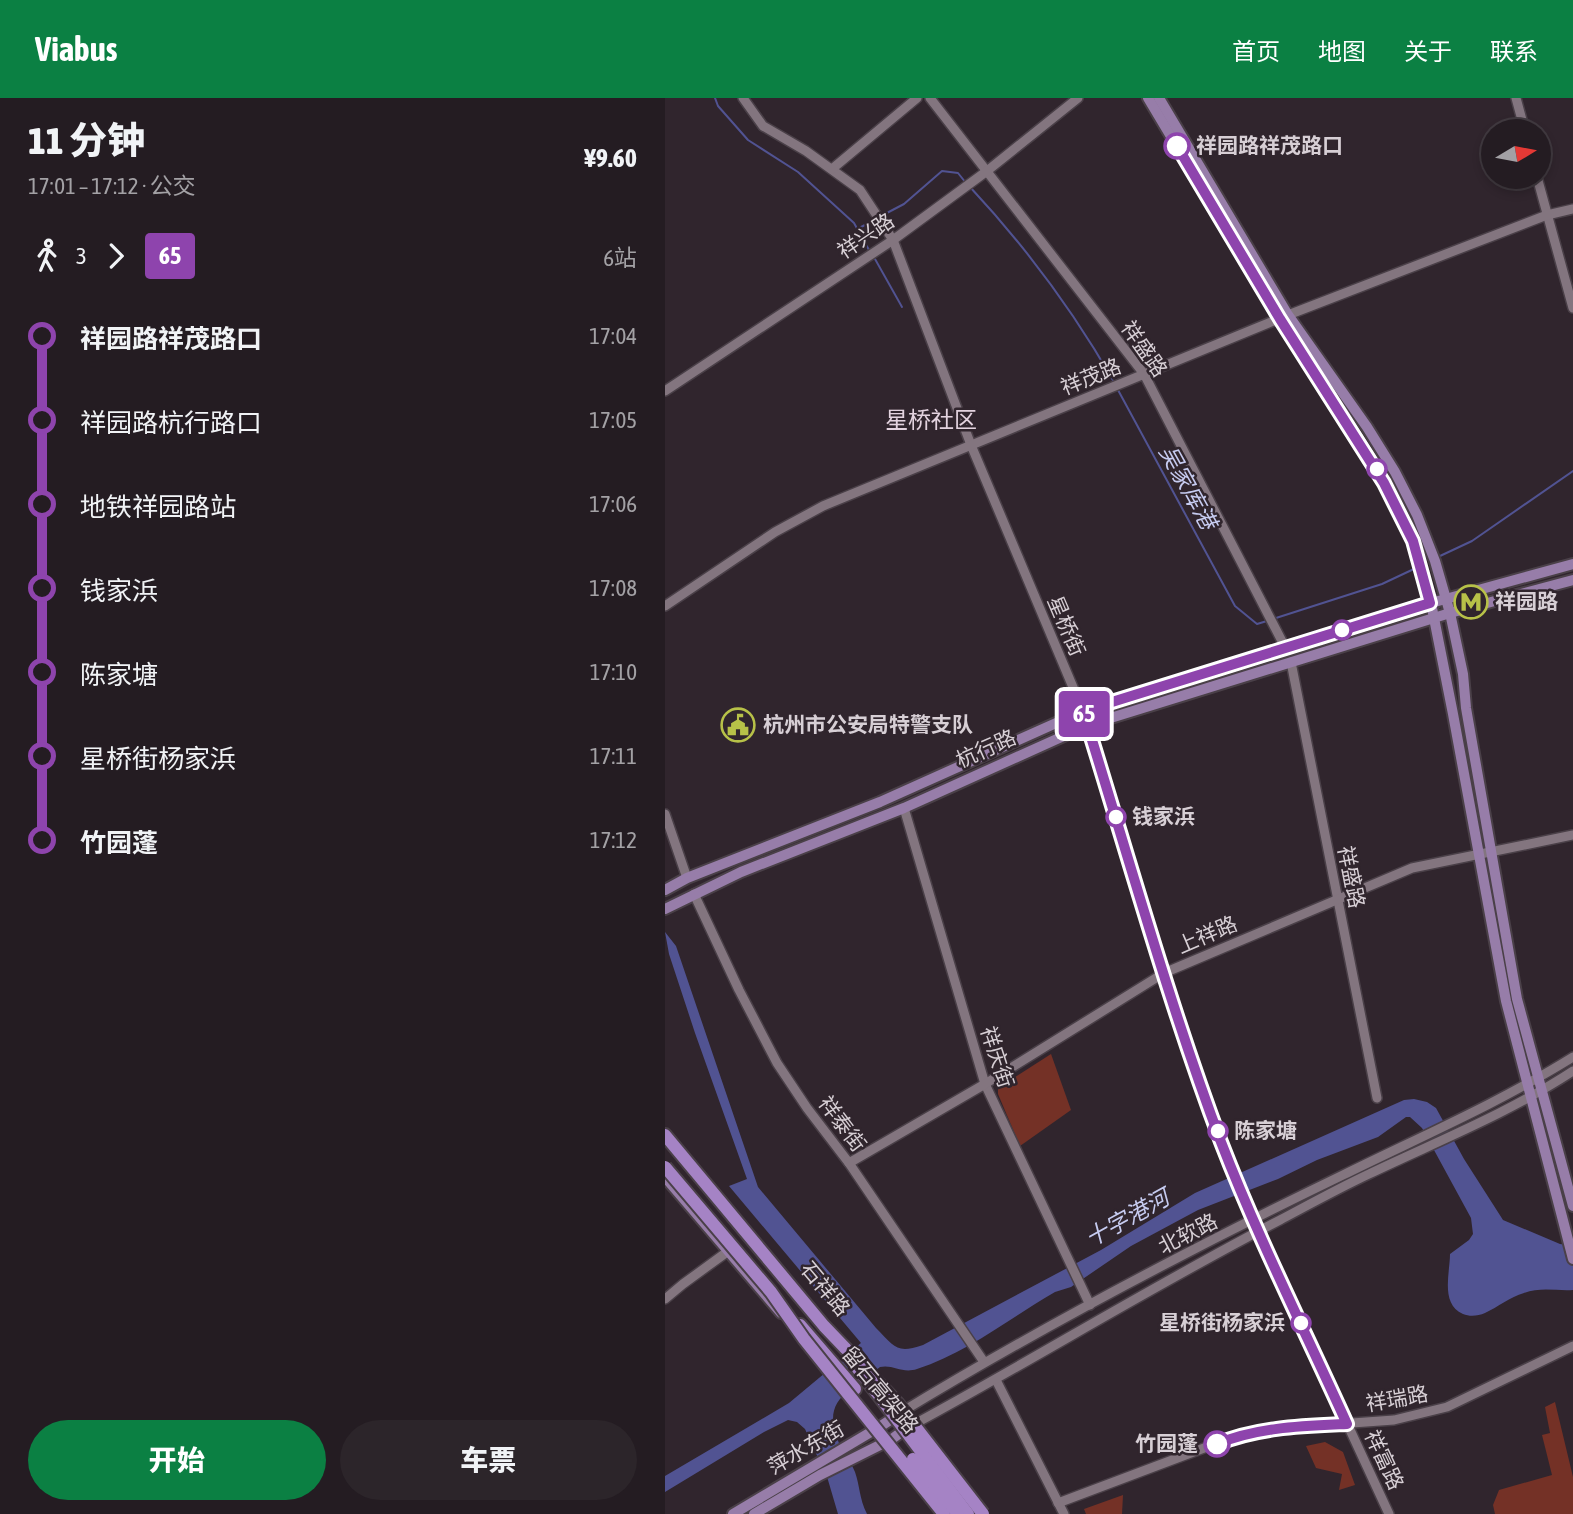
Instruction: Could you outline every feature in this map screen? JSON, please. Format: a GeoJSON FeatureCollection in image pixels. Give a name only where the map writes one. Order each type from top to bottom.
{"type":"FeatureCollection","features":[{"type":"Feature","properties":{"kind":"highway","name":"留石高架路"},"geometry":{"type":"LineString","coordinates":[[665,1135],[824,1326],[968,1514]]}},
{"type":"Feature","properties":{"kind":"highway","name":"留石高架路"},"geometry":{"type":"LineString","coordinates":[[665,1167],[958,1514]]}},
{"type":"Feature","properties":{"kind":"highway","name":"留石高架路"},"geometry":{"type":"LineString","coordinates":[[771,1292],[804,1339],[944,1514]]}},
{"type":"Feature","properties":{"kind":"highway","name":"留石高架路"},"geometry":{"type":"LineString","coordinates":[[824,1326],[897,1403],[983,1514]]}},
{"type":"Feature","properties":{"kind":"main road"},"geometry":{"type":"LineString","coordinates":[[1148,98],[1377,470],[1413,541],[1434,618],[1506,1001],[1573,1259]]}},
{"type":"Feature","properties":{"kind":"main road"},"geometry":{"type":"LineString","coordinates":[[1159,98],[1284,317],[1367,427],[1395,472],[1428,541],[1447,599],[1463,674],[1466,708],[1510,966],[1573,1206]]}},
{"type":"Feature","properties":{"kind":"main road","name":"杭行路"},"geometry":{"type":"LineString","coordinates":[[665,890],[687,878],[880,802],[1083,711],[1430,603],[1573,564]]}},
{"type":"Feature","properties":{"kind":"main road","name":"杭行路"},"geometry":{"type":"LineString","coordinates":[[665,909],[741,872],[904,808],[1088,726],[1450,613],[1573,580]]}},
{"type":"Feature","properties":{"kind":"main road","name":"石祥路"},"geometry":{"type":"LineString","coordinates":[[665,1128],[874,1379],[974,1514]]}},
{"type":"Feature","properties":{"kind":"main road"},"geometry":{"type":"LineString","coordinates":[[665,1177],[771,1303],[829,1364],[951,1514]]}},
{"type":"Feature","properties":{"kind":"main road","name":"萍水东街"},"geometry":{"type":"LineString","coordinates":[[754,1514],[848,1446],[899,1414]]}},
{"type":"Feature","properties":{"kind":"main road","name":"萍水东街"},"geometry":{"type":"LineString","coordinates":[[733,1514],[816,1471],[854,1458],[892,1439],[908,1427]]}},
{"type":"Feature","properties":{"kind":"street","name":"星桥街"},"geometry":{"type":"LineString","coordinates":[[743,98],[763,126],[806,151],[860,190],[893,240],[971,445],[1083,711],[1164,973],[1233,1169],[1258,1231]]}},
{"type":"Feature","properties":{"kind":"street"},"geometry":{"type":"LineString","coordinates":[[832,169],[917,98]]}},
{"type":"Feature","properties":{"kind":"street","name":"祥盛路"},"geometry":{"type":"LineString","coordinates":[[930,98],[1139,376],[1285,647]]}},
{"type":"Feature","properties":{"kind":"street","name":"祥兴路"},"geometry":{"type":"LineString","coordinates":[[665,391],[893,240],[987,171],[1078,98]]}},
{"type":"Feature","properties":{"kind":"street"},"geometry":{"type":"LineString","coordinates":[[1516,98],[1522,119]]}},
{"type":"Feature","properties":{"kind":"street"},"geometry":{"type":"LineString","coordinates":[[1540,189],[1573,308]]}},
{"type":"Feature","properties":{"kind":"street","name":"祥茂路"},"geometry":{"type":"LineString","coordinates":[[665,606],[801,516],[1284,317],[1547,215],[1573,209]]}},
{"type":"Feature","properties":{"kind":"street","name":"祥盛路"},"geometry":{"type":"LineString","coordinates":[[1291,662],[1377,1098]]}},
{"type":"Feature","properties":{"kind":"street","name":"祥庆街"},"geometry":{"type":"LineString","coordinates":[[904,808],[985,1084],[1090,1305]]}},
{"type":"Feature","properties":{"kind":"street"},"geometry":{"type":"LineString","coordinates":[[665,814],[687,878]]}},
{"type":"Feature","properties":{"kind":"street","name":"上祥路"},"geometry":{"type":"LineString","coordinates":[[849,1163],[985,1084],[1164,973],[1412,867],[1573,835]]}},
{"type":"Feature","properties":{"kind":"street","name":"祥泰街"},"geometry":{"type":"LineString","coordinates":[[694,894],[739,990],[778,1062],[807,1108],[849,1163],[984,1362]]}},
{"type":"Feature","properties":{"kind":"street","name":"北软路"},"geometry":{"type":"LineString","coordinates":[[899,1414],[984,1362],[1090,1305],[1342,1175],[1451,1125],[1573,1057]]}},
{"type":"Feature","properties":{"kind":"street","name":"北软路"},"geometry":{"type":"LineString","coordinates":[[908,1427],[1258,1231],[1369,1174],[1456,1135],[1543,1091],[1573,1071]]}},
{"type":"Feature","properties":{"kind":"street","name":"祥富路"},"geometry":{"type":"LineString","coordinates":[[1258,1231],[1389,1514]]}},
{"type":"Feature","properties":{"kind":"street"},"geometry":{"type":"LineString","coordinates":[[665,1300],[683,1283],[727,1252]]}},
{"type":"Feature","properties":{"kind":"street","name":"祥瑞路"},"geometry":{"type":"LineString","coordinates":[[1058,1503],[1235,1436],[1282,1428],[1394,1420],[1447,1408],[1573,1346]]}},
{"type":"Feature","properties":{"kind":"street"},"geometry":{"type":"LineString","coordinates":[[996,1380],[1064,1514]]}},
{"type":"Feature","properties":{"kind":"shaded area"},"geometry":{"type":"Polygon","coordinates":[[[665,932],[676,946],[758,1187],[876,1328],[901,1349],[923,1345],[1101,1250],[1195,1193],[1404,1100],[1414,1099],[1427,1102],[1436,1108],[1464,1159],[1503,1220],[1560,1244],[1573,1246],[1573,1290],[1530,1291],[1485,1313],[1471,1316],[1456,1309],[1451,1303],[1448,1287],[1450,1254],[1473,1234],[1471,1218],[1422,1128],[1410,1117],[1406,1117],[1378,1137],[1198,1210],[1131,1246],[1071,1287],[1055,1292],[953,1354],[912,1370],[880,1367],[843,1396],[837,1404],[833,1424],[855,1472],[867,1514],[838,1514],[828,1480],[805,1429],[797,1422],[788,1420],[665,1492],[665,1476],[789,1403],[861,1343],[729,1186],[747,1179],[695,1033],[669,954],[665,932]]]}},
{"type":"Feature","properties":{"kind":"shaded area"},"geometry":{"type":"Polygon","coordinates":[[[1051,1054],[1071,1110],[1020,1146],[998,1094],[998,1088],[1051,1054]]]}},
{"type":"Feature","properties":{"kind":"shaded area"},"geometry":{"type":"Polygon","coordinates":[[[1555,1402],[1573,1477],[1573,1514],[1495,1514],[1493,1505],[1499,1490],[1552,1475],[1542,1435],[1550,1433],[1545,1407],[1555,1402]]]}},
{"type":"Feature","properties":{"kind":"shaded area"},"geometry":{"type":"Polygon","coordinates":[[[1325,1442],[1343,1452],[1355,1485],[1339,1490],[1342,1474],[1316,1468],[1306,1446],[1325,1442]]]}},
{"type":"Feature","properties":{"kind":"shaded area"},"geometry":{"type":"Polygon","coordinates":[[[1123,1495],[1122,1514],[1086,1514],[1084,1509],[1123,1495]]]}},
{"type":"Feature","properties":{"kind":"waterway"},"geometry":{"type":"LineString","coordinates":[[715,98],[718,106],[748,140],[798,172],[854,223],[869,250]]}},
{"type":"Feature","properties":{"kind":"waterway","name":"吴家库港"},"geometry":{"type":"LineString","coordinates":[[883,215],[904,204],[942,171],[958,173],[966,183]]}},
{"type":"Feature","properties":{"kind":"waterway","name":"吴家库港"},"geometry":{"type":"LineString","coordinates":[[970,187],[1048,280],[1114,382]]}},
{"type":"Feature","properties":{"kind":"waterway","name":"吴家库港"},"geometry":{"type":"LineString","coordinates":[[857,229],[875,220]]}},
{"type":"Feature","properties":{"kind":"waterway"},"geometry":{"type":"LineString","coordinates":[[875,259],[902,307]]}},
{"type":"Feature","properties":{"kind":"waterway","name":"吴家库港"},"geometry":{"type":"LineString","coordinates":[[1118,390],[1235,606],[1257,624],[1267,621]]}},
{"type":"Feature","properties":{"kind":"waterway","name":"吴家库港"},"geometry":{"type":"LineString","coordinates":[[1440,556],[1472,541],[1573,471]]}},
{"type":"Feature","properties":{"kind":"waterway","name":"吴家库港"},"geometry":{"type":"LineString","coordinates":[[1276,618],[1382,584],[1416,568]]}},
{"type":"Feature","properties":{"kind":"bus line","name":"65"},"geometry":{"type":"LineString","coordinates":[[1177,146],[1280,319],[1377,470],[1413,541],[1430,603],[1083,711],[1164,973],[1221,1142],[1258,1231],[1347,1424],[1282,1428],[1235,1436],[1217,1444]]}},
{"type":"Feature","properties":{"kind":"place","name":"祥园路祥茂路口"},"geometry":{"type":"Point","coordinates":[1177,146]}},
{"type":"Feature","properties":{"kind":"place","name":"祥园路"},"geometry":{"type":"Point","coordinates":[1471,602]}},
{"type":"Feature","properties":{"kind":"place","name":"杭州市公安局特警支队"},"geometry":{"type":"Point","coordinates":[738,725]}},
{"type":"Feature","properties":{"kind":"place","name":"钱家浜"},"geometry":{"type":"Point","coordinates":[1116,817]}},
{"type":"Feature","properties":{"kind":"place","name":"陈家塘"},"geometry":{"type":"Point","coordinates":[1218,1131]}},
{"type":"Feature","properties":{"kind":"place","name":"星桥街杨家浜"},"geometry":{"type":"Point","coordinates":[1301,1323]}},
{"type":"Feature","properties":{"kind":"place","name":"竹园蓬"},"geometry":{"type":"Point","coordinates":[1217,1444]}},
{"type":"Feature","properties":{"kind":"district","name":"星桥社区"},"geometry":{"type":"Point","coordinates":[931,420]}},
{"type":"Feature","properties":{"kind":"water label","name":"十字港河"},"geometry":{"type":"Point","coordinates":[1127,1218]}}]}
